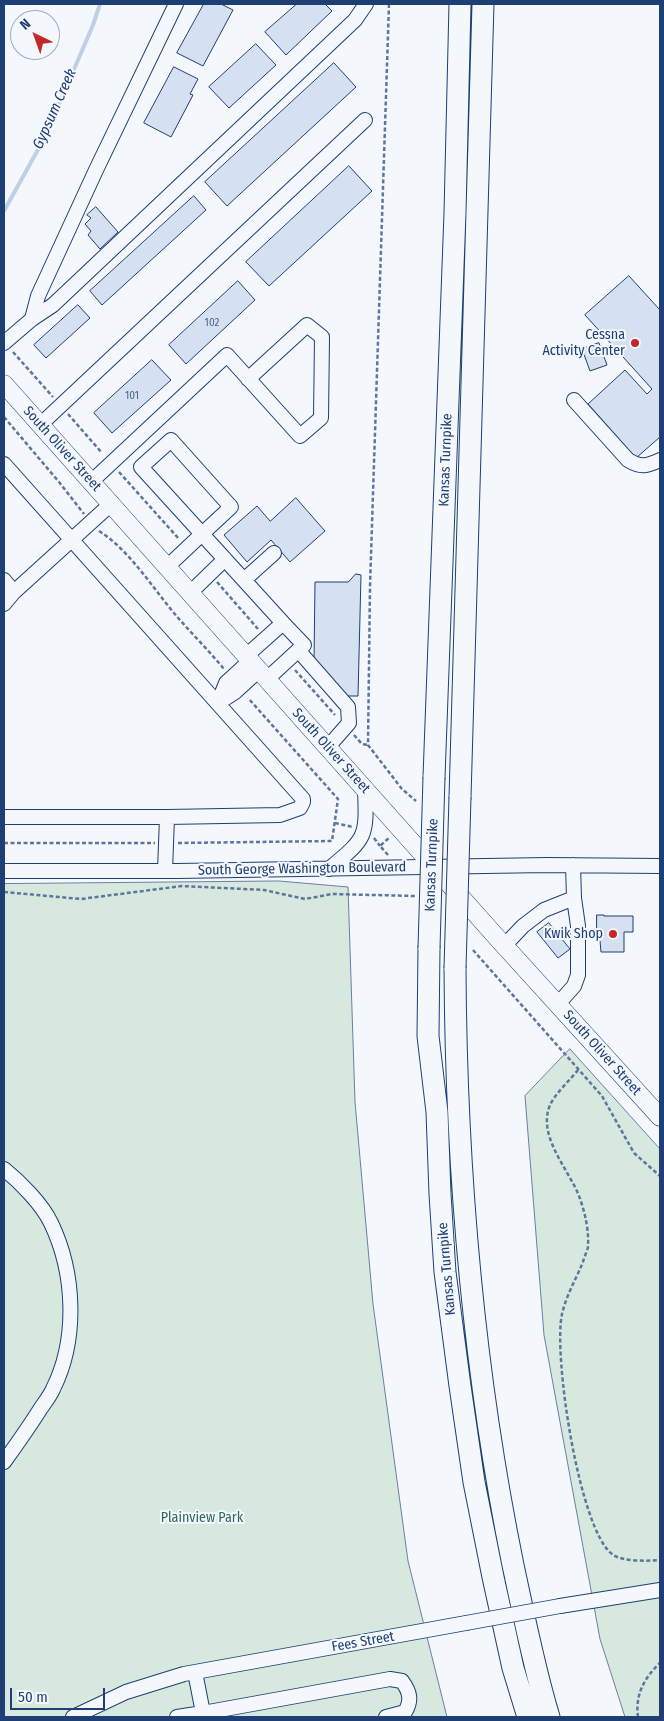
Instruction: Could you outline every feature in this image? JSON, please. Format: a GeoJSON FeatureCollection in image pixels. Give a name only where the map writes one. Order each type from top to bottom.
{"type":"FeatureCollection","features":[{"type":"Feature","properties":{"kind":"highway","name":"Kansas Turnpike"},"geometry":{"type":"LineString","coordinates":[[460,4],[455,213],[434,777],[428,1036],[437,1112],[440,1194],[446,1272],[458,1377],[474,1482],[492,1577],[513,1668],[528,1717]]}},
{"type":"Feature","properties":{"kind":"highway","name":"Kansas Turnpike"},"geometry":{"type":"LineString","coordinates":[[483,4],[454,968],[455,1042],[471,1292],[485,1401],[505,1525],[526,1627],[549,1717]]}},
{"type":"Feature","properties":{"kind":"main road","name":"South Oliver Street"},"geometry":{"type":"LineString","coordinates":[[4,384],[365,790],[660,1117]]}},
{"type":"Feature","properties":{"kind":"street"},"geometry":{"type":"LineString","coordinates":[[32,319],[38,296],[176,4]]}},
{"type":"Feature","properties":{"kind":"street"},"geometry":{"type":"LineString","coordinates":[[4,343],[32,319],[53,305],[355,20],[366,4]]}},
{"type":"Feature","properties":{"kind":"street"},"geometry":{"type":"LineString","coordinates":[[40,425],[365,120]]}},
{"type":"Feature","properties":{"kind":"street"},"geometry":{"type":"LineString","coordinates":[[91,482],[227,355],[248,379],[300,436],[321,418],[322,337],[307,325],[248,379]]}},
{"type":"Feature","properties":{"kind":"street"},"geometry":{"type":"LineString","coordinates":[[574,400],[628,460],[636,465],[647,465],[660,460]]}},
{"type":"Feature","properties":{"kind":"street"},"geometry":{"type":"LineString","coordinates":[[167,567],[202,534],[231,507],[170,440],[141,467],[202,534],[225,560],[304,645],[298,650],[256,667],[236,683],[226,683],[218,703]]}},
{"type":"Feature","properties":{"kind":"street"},"geometry":{"type":"LineString","coordinates":[[4,464],[304,799],[300,808],[280,815],[4,817]]}},
{"type":"Feature","properties":{"kind":"street"},"geometry":{"type":"LineString","coordinates":[[4,604],[14,592],[111,504]]}},
{"type":"Feature","properties":{"kind":"street"},"geometry":{"type":"LineString","coordinates":[[244,580],[274,553]]}},
{"type":"Feature","properties":{"kind":"street"},"geometry":{"type":"LineString","coordinates":[[190,593],[225,560]]}},
{"type":"Feature","properties":{"kind":"street"},"geometry":{"type":"LineString","coordinates":[[4,580],[14,592]]}},
{"type":"Feature","properties":{"kind":"street"},"geometry":{"type":"LineString","coordinates":[[256,667],[284,623]]}},
{"type":"Feature","properties":{"kind":"street"},"geometry":{"type":"LineString","coordinates":[[298,650],[348,707],[349,723],[328,747]]}},
{"type":"Feature","properties":{"kind":"street"},"geometry":{"type":"LineString","coordinates":[[329,870],[356,847],[365,832],[365,790]]}},
{"type":"Feature","properties":{"kind":"street"},"geometry":{"type":"LineString","coordinates":[[165,871],[166,817]]}},
{"type":"Feature","properties":{"kind":"street"},"geometry":{"type":"LineString","coordinates":[[558,1004],[574,986],[578,975],[578,926],[574,898],[573,865]]}},
{"type":"Feature","properties":{"kind":"street","name":"South George Washington Boulevard"},"geometry":{"type":"LineString","coordinates":[[4,871],[329,870],[573,865],[660,866]]}},
{"type":"Feature","properties":{"kind":"street"},"geometry":{"type":"LineString","coordinates":[[505,945],[523,926],[544,910],[574,898]]}},
{"type":"Feature","properties":{"kind":"street"},"geometry":{"type":"LineString","coordinates":[[4,1169],[23,1185],[51,1221],[64,1256],[71,1313],[67,1351],[53,1390],[4,1462]]}},
{"type":"Feature","properties":{"kind":"street","name":"Fees Street"},"geometry":{"type":"LineString","coordinates":[[73,1717],[126,1692],[195,1672],[560,1606],[660,1590]]}},
{"type":"Feature","properties":{"kind":"street"},"geometry":{"type":"LineString","coordinates":[[195,1672],[204,1715]]}},
{"type":"Feature","properties":{"kind":"street"},"geometry":{"type":"LineString","coordinates":[[177,1717],[204,1715],[390,1679],[402,1681],[408,1690],[410,1704],[405,1712],[386,1717]]}},
{"type":"Feature","properties":{"kind":"path"},"geometry":{"type":"LineString","coordinates":[[388,4],[370,576],[368,745],[402,789],[417,802]]}},
{"type":"Feature","properties":{"kind":"path"},"geometry":{"type":"LineString","coordinates":[[4,417],[98,531],[112,540],[178,618],[338,799],[332,841],[4,843]]}},
{"type":"Feature","properties":{"kind":"path"},"geometry":{"type":"LineString","coordinates":[[335,823],[359,829]]}},
{"type":"Feature","properties":{"kind":"path"},"geometry":{"type":"LineString","coordinates":[[371,834],[385,852]]}},
{"type":"Feature","properties":{"kind":"path"},"geometry":{"type":"LineString","coordinates":[[380,846],[384,843]]}},
{"type":"Feature","properties":{"kind":"path"},"geometry":{"type":"LineString","coordinates":[[4,892],[81,899],[182,886],[264,890],[306,899],[332,894],[415,896],[418,891]]}},
{"type":"Feature","properties":{"kind":"path"},"geometry":{"type":"LineString","coordinates":[[468,944],[602,1096],[634,1153],[660,1176]]}},
{"type":"Feature","properties":{"kind":"path"},"geometry":{"type":"LineString","coordinates":[[578,1070],[551,1103],[547,1114],[547,1127],[553,1146],[579,1196],[587,1224],[588,1249],[561,1316],[560,1343],[567,1420],[588,1509],[602,1542],[613,1555],[630,1560],[660,1560]]}},
{"type":"Feature","properties":{"kind":"path"},"geometry":{"type":"LineString","coordinates":[[638,1717],[639,1694],[644,1681],[660,1663]]}},
{"type":"Feature","properties":{"kind":"green space","name":"Plainview Park"},"geometry":{"type":"Polygon","coordinates":[[[279,881],[348,887],[355,1102],[373,1304],[408,1561],[447,1717],[4,1717],[4,884],[279,881]]]}},
{"type":"Feature","properties":{"kind":"green space"},"geometry":{"type":"Polygon","coordinates":[[[570,1049],[660,1149],[660,1717],[625,1717],[600,1639],[544,1335],[525,1096],[570,1049]]]}},
{"type":"Feature","properties":{"kind":"building"},"geometry":{"type":"Polygon","coordinates":[[[204,4],[221,4],[233,10],[203,66],[177,53],[204,4]]]}},
{"type":"Feature","properties":{"kind":"building"},"geometry":{"type":"Polygon","coordinates":[[[297,4],[325,4],[332,11],[286,55],[265,32],[297,4]]]}},
{"type":"Feature","properties":{"kind":"building"},"geometry":{"type":"Polygon","coordinates":[[[256,44],[276,65],[229,108],[209,87],[256,44]]]}},
{"type":"Feature","properties":{"kind":"building"},"geometry":{"type":"Polygon","coordinates":[[[334,63],[356,87],[227,206],[205,182],[334,63]]]}},
{"type":"Feature","properties":{"kind":"building"},"geometry":{"type":"Polygon","coordinates":[[[174,67],[198,79],[190,94],[193,95],[171,137],[144,123],[174,67]]]}},
{"type":"Feature","properties":{"kind":"building"},"geometry":{"type":"Polygon","coordinates":[[[349,166],[372,191],[269,286],[246,262],[349,166]]]}},
{"type":"Feature","properties":{"kind":"building"},"geometry":{"type":"Polygon","coordinates":[[[194,196],[206,210],[102,305],[90,291],[194,196]]]}},
{"type":"Feature","properties":{"kind":"building"},"geometry":{"type":"Polygon","coordinates":[[[96,207],[118,232],[100,249],[88,235],[91,231],[85,224],[91,218],[87,215],[96,207]]]}},
{"type":"Feature","properties":{"kind":"building","name":"Cessna Activity Center"},"geometry":{"type":"Polygon","coordinates":[[[629,276],[660,310],[660,437],[636,458],[588,404],[625,370],[647,394],[652,389],[585,315],[629,276]]]}},
{"type":"Feature","properties":{"kind":"building"},"geometry":{"type":"Polygon","coordinates":[[[238,281],[255,300],[186,364],[169,345],[238,281]]]}},
{"type":"Feature","properties":{"kind":"building"},"geometry":{"type":"Polygon","coordinates":[[[78,305],[90,318],[46,358],[34,345],[78,305]]]}},
{"type":"Feature","properties":{"kind":"building"},"geometry":{"type":"Polygon","coordinates":[[[599,343],[607,365],[590,371],[582,349],[599,343]]]}},
{"type":"Feature","properties":{"kind":"building"},"geometry":{"type":"Polygon","coordinates":[[[152,360],[171,380],[112,433],[94,413],[152,360]]]}},
{"type":"Feature","properties":{"kind":"building"},"geometry":{"type":"Polygon","coordinates":[[[296,498],[325,531],[290,562],[271,540],[247,562],[224,535],[257,506],[270,521],[296,498]]]}},
{"type":"Feature","properties":{"kind":"building"},"geometry":{"type":"Polygon","coordinates":[[[356,574],[361,575],[358,696],[346,696],[314,662],[315,582],[348,582],[356,574]]]}},
{"type":"Feature","properties":{"kind":"building"},"geometry":{"type":"Polygon","coordinates":[[[597,915],[633,916],[633,932],[624,932],[624,952],[601,952],[600,941],[597,941],[597,915]]]}},
{"type":"Feature","properties":{"kind":"building"},"geometry":{"type":"Polygon","coordinates":[[[549,923],[570,949],[558,958],[537,932],[549,923]]]}},
{"type":"Feature","properties":{"kind":"waterway","name":"Gypsum Creek"},"geometry":{"type":"LineString","coordinates":[[4,211],[45,137],[93,25],[100,4]]}},
{"type":"Feature","properties":{"kind":"place","name":"Cessna Activity Center"},"geometry":{"type":"Point","coordinates":[635,343]}},
{"type":"Feature","properties":{"kind":"place","name":"Kwik Shop"},"geometry":{"type":"Point","coordinates":[613,934]}}]}
